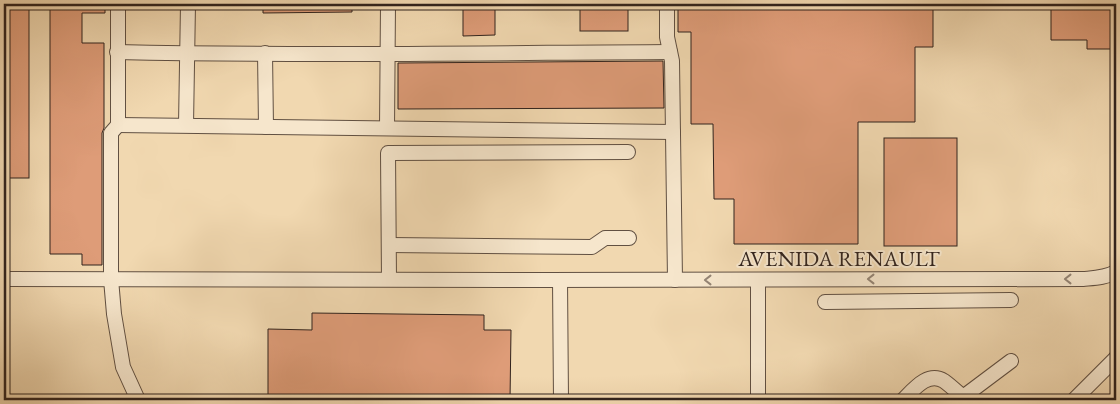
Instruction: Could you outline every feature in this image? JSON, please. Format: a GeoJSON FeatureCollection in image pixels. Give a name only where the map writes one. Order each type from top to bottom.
{"type":"FeatureCollection","features":[{"type":"Feature","properties":{"kind":"street"},"geometry":{"type":"LineString","coordinates":[[118,4],[118,125],[111,133],[112,279],[114,314],[123,367],[138,400]]}},
{"type":"Feature","properties":{"kind":"street"},"geometry":{"type":"LineString","coordinates":[[186,125],[188,4]]}},
{"type":"Feature","properties":{"kind":"street"},"geometry":{"type":"LineString","coordinates":[[387,128],[388,4]]}},
{"type":"Feature","properties":{"kind":"street"},"geometry":{"type":"LineString","coordinates":[[666,4],[667,37],[672,61],[675,280]]}},
{"type":"Feature","properties":{"kind":"street"},"geometry":{"type":"LineString","coordinates":[[117,52],[265,54],[670,52]]}},
{"type":"Feature","properties":{"kind":"street"},"geometry":{"type":"LineString","coordinates":[[265,54],[266,127]]}},
{"type":"Feature","properties":{"kind":"street"},"geometry":{"type":"LineString","coordinates":[[118,125],[673,132]]}},
{"type":"Feature","properties":{"kind":"street"},"geometry":{"type":"LineString","coordinates":[[389,279],[388,152],[628,152]]}},
{"type":"Feature","properties":{"kind":"street"},"geometry":{"type":"LineString","coordinates":[[389,245],[592,247],[605,238],[629,238]]}},
{"type":"Feature","properties":{"kind":"street","name":"AVENIDA RENAULT"},"geometry":{"type":"LineString","coordinates":[[4,279],[1082,279],[1110,276],[1116,272]]}},
{"type":"Feature","properties":{"kind":"street"},"geometry":{"type":"LineString","coordinates":[[894,279],[894,302]]}},
{"type":"Feature","properties":{"kind":"street"},"geometry":{"type":"LineString","coordinates":[[560,280],[561,400]]}},
{"type":"Feature","properties":{"kind":"street"},"geometry":{"type":"LineString","coordinates":[[758,280],[758,400]]}},
{"type":"Feature","properties":{"kind":"street"},"geometry":{"type":"LineString","coordinates":[[826,302],[1011,300]]}},
{"type":"Feature","properties":{"kind":"street"},"geometry":{"type":"LineString","coordinates":[[1074,400],[1116,358]]}},
{"type":"Feature","properties":{"kind":"street"},"geometry":{"type":"LineString","coordinates":[[903,400],[925,380],[932,378],[943,380],[964,397],[1011,361]]}},
{"type":"Feature","properties":{"kind":"building"},"geometry":{"type":"Polygon","coordinates":[[[4,4],[29,4],[29,178],[4,178],[4,4]]]}},
{"type":"Feature","properties":{"kind":"building"},"geometry":{"type":"Polygon","coordinates":[[[50,4],[105,4],[105,13],[82,13],[82,43],[104,43],[102,265],[82,265],[82,254],[50,254],[50,4]]]}},
{"type":"Feature","properties":{"kind":"building"},"geometry":{"type":"Polygon","coordinates":[[[263,4],[352,4],[352,12],[263,13],[263,4]]]}},
{"type":"Feature","properties":{"kind":"building"},"geometry":{"type":"Polygon","coordinates":[[[463,4],[495,4],[495,35],[463,36],[463,4]]]}},
{"type":"Feature","properties":{"kind":"building"},"geometry":{"type":"Polygon","coordinates":[[[580,4],[628,4],[628,31],[580,31],[580,4]]]}},
{"type":"Feature","properties":{"kind":"building"},"geometry":{"type":"Polygon","coordinates":[[[678,4],[933,4],[933,47],[915,47],[915,122],[858,122],[858,244],[734,244],[734,199],[714,199],[713,124],[691,124],[691,32],[678,32],[678,4]]]}},
{"type":"Feature","properties":{"kind":"building"},"geometry":{"type":"Polygon","coordinates":[[[1051,4],[1116,4],[1116,49],[1087,49],[1087,40],[1051,40],[1051,4]]]}},
{"type":"Feature","properties":{"kind":"building"},"geometry":{"type":"Polygon","coordinates":[[[663,61],[664,108],[398,109],[398,63],[663,61]]]}},
{"type":"Feature","properties":{"kind":"building"},"geometry":{"type":"Polygon","coordinates":[[[884,138],[957,138],[957,246],[884,246],[884,138]]]}},
{"type":"Feature","properties":{"kind":"building"},"geometry":{"type":"Polygon","coordinates":[[[312,313],[484,315],[484,330],[511,330],[510,400],[268,400],[268,329],[312,330],[312,313]]]}}]}
